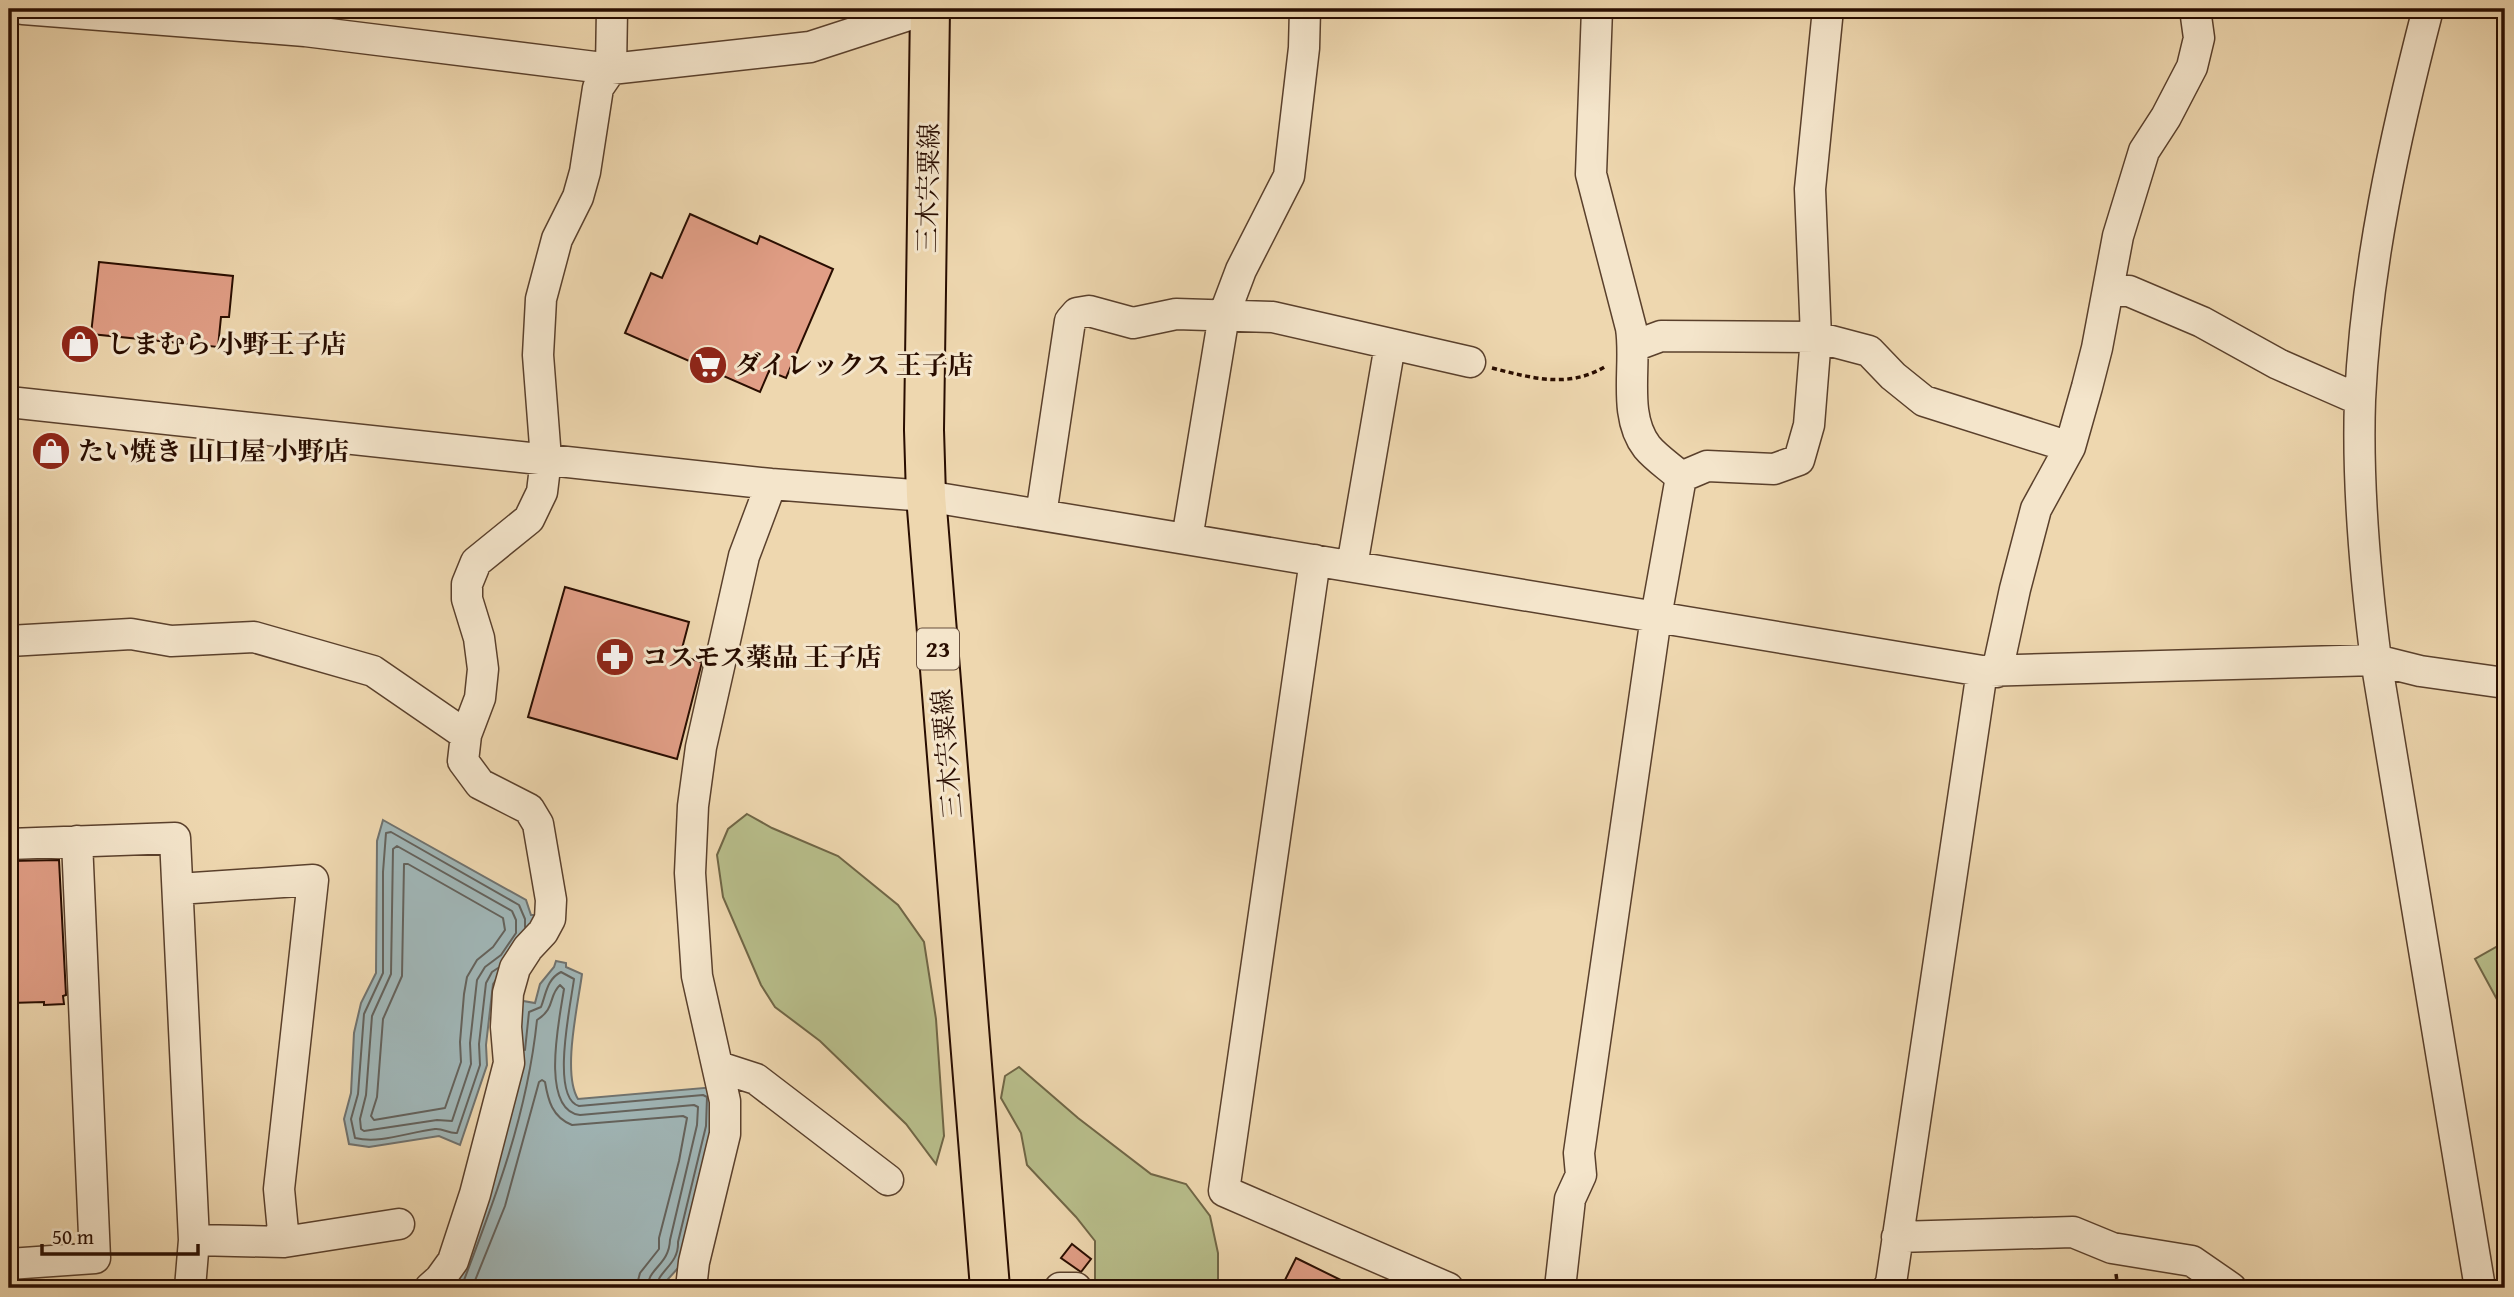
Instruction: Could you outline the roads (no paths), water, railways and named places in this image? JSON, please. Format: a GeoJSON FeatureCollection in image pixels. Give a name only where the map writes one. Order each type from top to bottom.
{"type":"FeatureCollection","features":[{"type":"Feature","properties":{"kind":"main road","name":"三木宍粟線"},"geometry":{"type":"LineString","coordinates":[[929,9],[924,430],[926,496],[990,1288]]}},
{"type":"Feature","properties":{"kind":"street"},"geometry":{"type":"LineString","coordinates":[[23,9],[305,20],[611,69],[810,47],[929,9]]}},
{"type":"Feature","properties":{"kind":"street"},"geometry":{"type":"LineString","coordinates":[[430,1288],[453,1261],[475,1194],[509,1063],[506,1027],[508,993],[515,968],[550,919],[551,900],[538,824],[530,809],[480,783],[463,761],[466,736],[480,698],[484,668],[479,638],[467,599],[467,584],[476,562],[529,519],[542,492],[546,459],[538,355],[541,299],[557,239],[578,197],[585,172],[598,88],[611,69],[612,9]]}},
{"type":"Feature","properties":{"kind":"street"},"geometry":{"type":"LineString","coordinates":[[1187,539],[1224,315],[1241,270],[1289,176],[1304,48],[1305,9]]}},
{"type":"Feature","properties":{"kind":"street"},"geometry":{"type":"LineString","coordinates":[[1597,9],[1591,174],[1634,346],[1635,423],[1647,447],[1681,477]]}},
{"type":"Feature","properties":{"kind":"street"},"geometry":{"type":"LineString","coordinates":[[1681,477],[1707,466],[1774,469],[1799,460],[1809,425],[1816,337],[1810,189],[1828,9]]}},
{"type":"Feature","properties":{"kind":"street"},"geometry":{"type":"LineString","coordinates":[[1888,1288],[1891,1283],[1990,672],[2036,509],[2070,447],[2097,348],[2118,236],[2144,151],[2166,117],[2192,67],[2199,38],[2194,9]]}},
{"type":"Feature","properties":{"kind":"street"},"geometry":{"type":"LineString","coordinates":[[2428,9],[2410,79],[2386,195],[2371,293],[2360,400],[2362,514],[2367,589],[2376,660],[2480,1288]]}},
{"type":"Feature","properties":{"kind":"street"},"geometry":{"type":"LineString","coordinates":[[2108,291],[2129,291],[2202,322],[2278,364],[2360,400]]}},
{"type":"Feature","properties":{"kind":"street"},"geometry":{"type":"LineString","coordinates":[[1041,515],[1070,321],[1077,313],[1089,311],[1133,323],[1176,314],[1273,317],[1470,362]]}},
{"type":"Feature","properties":{"kind":"street"},"geometry":{"type":"LineString","coordinates":[[1634,346],[1661,336],[1816,337],[1869,351],[1893,376],[1924,401],[2070,447]]}},
{"type":"Feature","properties":{"kind":"street"},"geometry":{"type":"LineString","coordinates":[[1352,566],[1390,345]]}},
{"type":"Feature","properties":{"kind":"street"},"geometry":{"type":"LineString","coordinates":[[9,402],[771,484],[926,496],[1990,672],[2376,660],[2420,671],[2505,682]]}},
{"type":"Feature","properties":{"kind":"street"},"geometry":{"type":"LineString","coordinates":[[1560,1288],[1570,1199],[1581,1175],[1579,1153],[1656,617],[1681,477]]}},
{"type":"Feature","properties":{"kind":"street"},"geometry":{"type":"LineString","coordinates":[[691,1288],[694,1262],[725,1134],[725,1101],[719,1067],[697,976],[690,873],[693,806],[701,747],[744,556],[771,484]]}},
{"type":"Feature","properties":{"kind":"street"},"geometry":{"type":"LineString","coordinates":[[1315,560],[1224,1191],[1447,1288]]}},
{"type":"Feature","properties":{"kind":"street"},"geometry":{"type":"LineString","coordinates":[[9,641],[131,634],[170,641],[254,637],[373,671],[466,736]]}},
{"type":"Feature","properties":{"kind":"street"},"geometry":{"type":"LineString","coordinates":[[9,844],[176,838],[194,1240],[190,1288]]}},
{"type":"Feature","properties":{"kind":"street"},"geometry":{"type":"LineString","coordinates":[[9,1264],[94,1258],[78,841]]}},
{"type":"Feature","properties":{"kind":"street"},"geometry":{"type":"LineString","coordinates":[[178,889],[313,880],[279,1189],[284,1242]]}},
{"type":"Feature","properties":{"kind":"street"},"geometry":{"type":"LineString","coordinates":[[719,1067],[756,1079],[888,1180]]}},
{"type":"Feature","properties":{"kind":"street"},"geometry":{"type":"LineString","coordinates":[[194,1240],[284,1242],[399,1224]]}},
{"type":"Feature","properties":{"kind":"street"},"geometry":{"type":"LineString","coordinates":[[1897,1237],[2073,1232],[2112,1248],[2192,1261],[2231,1288]]}},
{"type":"Feature","properties":{"kind":"street"},"geometry":{"type":"LineString","coordinates":[[1060,1288],[1076,1288]]}},
{"type":"Feature","properties":{"kind":"water"},"geometry":{"type":"Polygon","coordinates":[[[383,820],[526,900],[531,915],[541,915],[493,984],[486,1045],[487,1065],[460,1145],[439,1136],[369,1147],[349,1144],[344,1119],[351,1093],[354,1033],[361,1003],[376,973],[377,841],[383,820]]]}},
{"type":"Feature","properties":{"kind":"water"},"geometry":{"type":"Polygon","coordinates":[[[556,961],[566,963],[566,967],[582,974],[571,1056],[573,1087],[578,1099],[715,1087],[713,1126],[679,1267],[660,1288],[444,1288],[523,1001],[535,1003],[540,984],[556,961]]]}},
{"type":"Feature","properties":{"kind":"place","name":"しまむら 小野王子店"},"geometry":{"type":"Point","coordinates":[80,344]}},
{"type":"Feature","properties":{"kind":"place","name":"ダイレックス 王子店"},"geometry":{"type":"Point","coordinates":[708,365]}},
{"type":"Feature","properties":{"kind":"place","name":"たい焼き 山口屋 小野店"},"geometry":{"type":"Point","coordinates":[51,451]}},
{"type":"Feature","properties":{"kind":"place","name":"コスモス薬品 王子店"},"geometry":{"type":"Point","coordinates":[615,657]}}]}
